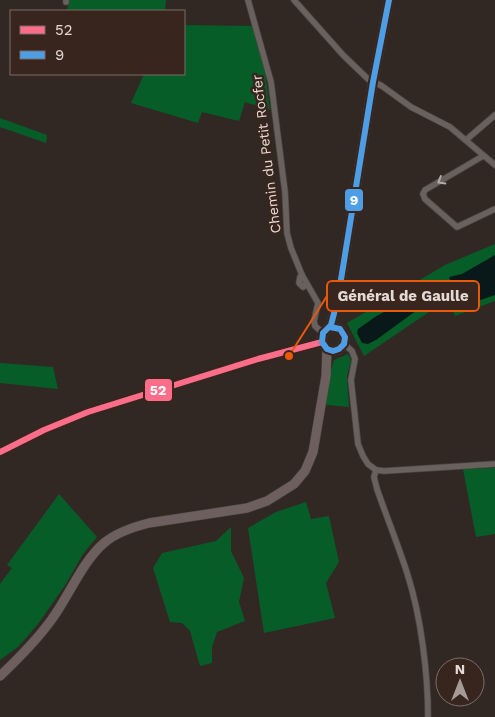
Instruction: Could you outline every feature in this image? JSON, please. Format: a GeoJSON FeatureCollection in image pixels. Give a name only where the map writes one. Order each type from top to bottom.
{"type":"FeatureCollection","features":[{"type":"Feature","properties":{"kind":"main road"},"geometry":{"type":"LineString","coordinates":[[0,676],[44,631],[92,558],[104,543],[114,536],[125,530],[149,523],[247,508],[267,501],[294,484],[305,471],[313,452],[326,376],[328,340],[338,298],[373,82],[389,0]]}},
{"type":"Feature","properties":{"kind":"main road"},"geometry":{"type":"LineString","coordinates":[[328,340],[344,344],[345,334],[340,329],[338,321],[338,298]]}},
{"type":"Feature","properties":{"kind":"main road"},"geometry":{"type":"LineString","coordinates":[[328,340],[340,329]]}},
{"type":"Feature","properties":{"kind":"main road"},"geometry":{"type":"LineString","coordinates":[[0,671],[14,661]]}},
{"type":"Feature","properties":{"kind":"street","name":"Chemin du Petit Rocfer"},"geometry":{"type":"LineString","coordinates":[[248,0],[272,82],[285,192],[287,232],[291,248],[302,274],[318,303],[314,321],[315,326],[328,340]]}},
{"type":"Feature","properties":{"kind":"street"},"geometry":{"type":"LineString","coordinates":[[294,0],[343,55],[368,79],[450,127],[495,165]]}},
{"type":"Feature","properties":{"kind":"street"},"geometry":{"type":"LineString","coordinates":[[466,140],[495,115]]}},
{"type":"Feature","properties":{"kind":"street"},"geometry":{"type":"LineString","coordinates":[[483,156],[425,190],[424,199],[457,227],[495,208]]}},
{"type":"Feature","properties":{"kind":"street"},"geometry":{"type":"LineString","coordinates":[[0,452],[52,426],[88,412],[258,359],[328,340]]}},
{"type":"Feature","properties":{"kind":"street"},"geometry":{"type":"LineString","coordinates":[[344,344],[352,350],[355,359],[351,380],[358,444],[368,464],[376,470],[384,471],[495,464]]}},
{"type":"Feature","properties":{"kind":"street"},"geometry":{"type":"LineString","coordinates":[[376,470],[374,477],[377,489],[414,599],[428,695],[428,717]]}},
{"type":"Feature","properties":{"kind":"green space"},"geometry":{"type":"Polygon","coordinates":[[[69,0],[166,0],[165,10],[67,10],[69,0]]]}},
{"type":"Feature","properties":{"kind":"green space"},"geometry":{"type":"Polygon","coordinates":[[[185,25],[252,26],[265,71],[270,110],[245,102],[239,121],[202,112],[198,123],[131,103],[144,75],[185,75],[185,25]]]}},
{"type":"Feature","properties":{"kind":"green space"},"geometry":{"type":"Polygon","coordinates":[[[0,118],[47,135],[46,143],[0,127],[0,118]]]}},
{"type":"Feature","properties":{"kind":"green space"},"geometry":{"type":"Polygon","coordinates":[[[495,244],[495,301],[455,316],[448,299],[364,356],[347,323],[445,265],[495,244]]]}},
{"type":"Feature","properties":{"kind":"green space"},"geometry":{"type":"Polygon","coordinates":[[[348,354],[351,360],[347,376],[349,407],[327,405],[325,402],[334,360],[348,354]]]}},
{"type":"Feature","properties":{"kind":"green space"},"geometry":{"type":"Polygon","coordinates":[[[0,363],[53,367],[58,389],[0,383],[0,363]]]}},
{"type":"Feature","properties":{"kind":"green space"},"geometry":{"type":"Polygon","coordinates":[[[495,468],[495,534],[476,537],[463,469],[495,468]]]}},
{"type":"Feature","properties":{"kind":"green space"},"geometry":{"type":"Polygon","coordinates":[[[59,494],[97,537],[83,554],[66,584],[38,624],[18,647],[0,660],[0,584],[12,568],[7,565],[59,494]]]}},
{"type":"Feature","properties":{"kind":"green space"},"geometry":{"type":"Polygon","coordinates":[[[306,502],[311,519],[329,516],[339,562],[326,583],[335,618],[264,633],[248,528],[276,512],[306,502]]]}},
{"type":"Feature","properties":{"kind":"green space"},"geometry":{"type":"Polygon","coordinates":[[[231,527],[231,551],[244,578],[239,602],[245,621],[217,632],[212,647],[212,663],[200,666],[190,631],[182,623],[170,622],[153,568],[162,553],[216,541],[231,527]]]}},
{"type":"Feature","properties":{"kind":"shaded area"},"geometry":{"type":"Polygon","coordinates":[[[495,255],[495,295],[460,307],[449,277],[462,274],[495,255]]]}},
{"type":"Feature","properties":{"kind":"shaded area"},"geometry":{"type":"Polygon","coordinates":[[[434,284],[440,288],[441,296],[424,305],[376,340],[368,344],[362,343],[357,333],[358,329],[375,317],[434,284]]]}},
{"type":"Feature","properties":{"kind":"transit line","name":"9"},"geometry":{"type":"LineString","coordinates":[[330,327],[340,329],[345,337],[344,344],[339,349],[333,351],[327,349],[322,342],[323,333],[331,325],[338,298],[373,82],[389,0]]}},
{"type":"Feature","properties":{"kind":"transit line","name":"52"},"geometry":{"type":"LineString","coordinates":[[0,452],[44,430],[88,412],[258,359],[322,342]]}},
{"type":"Feature","properties":{"kind":"place","name":"Général de Gaulle"},"geometry":{"type":"Point","coordinates":[289,356]}}]}
